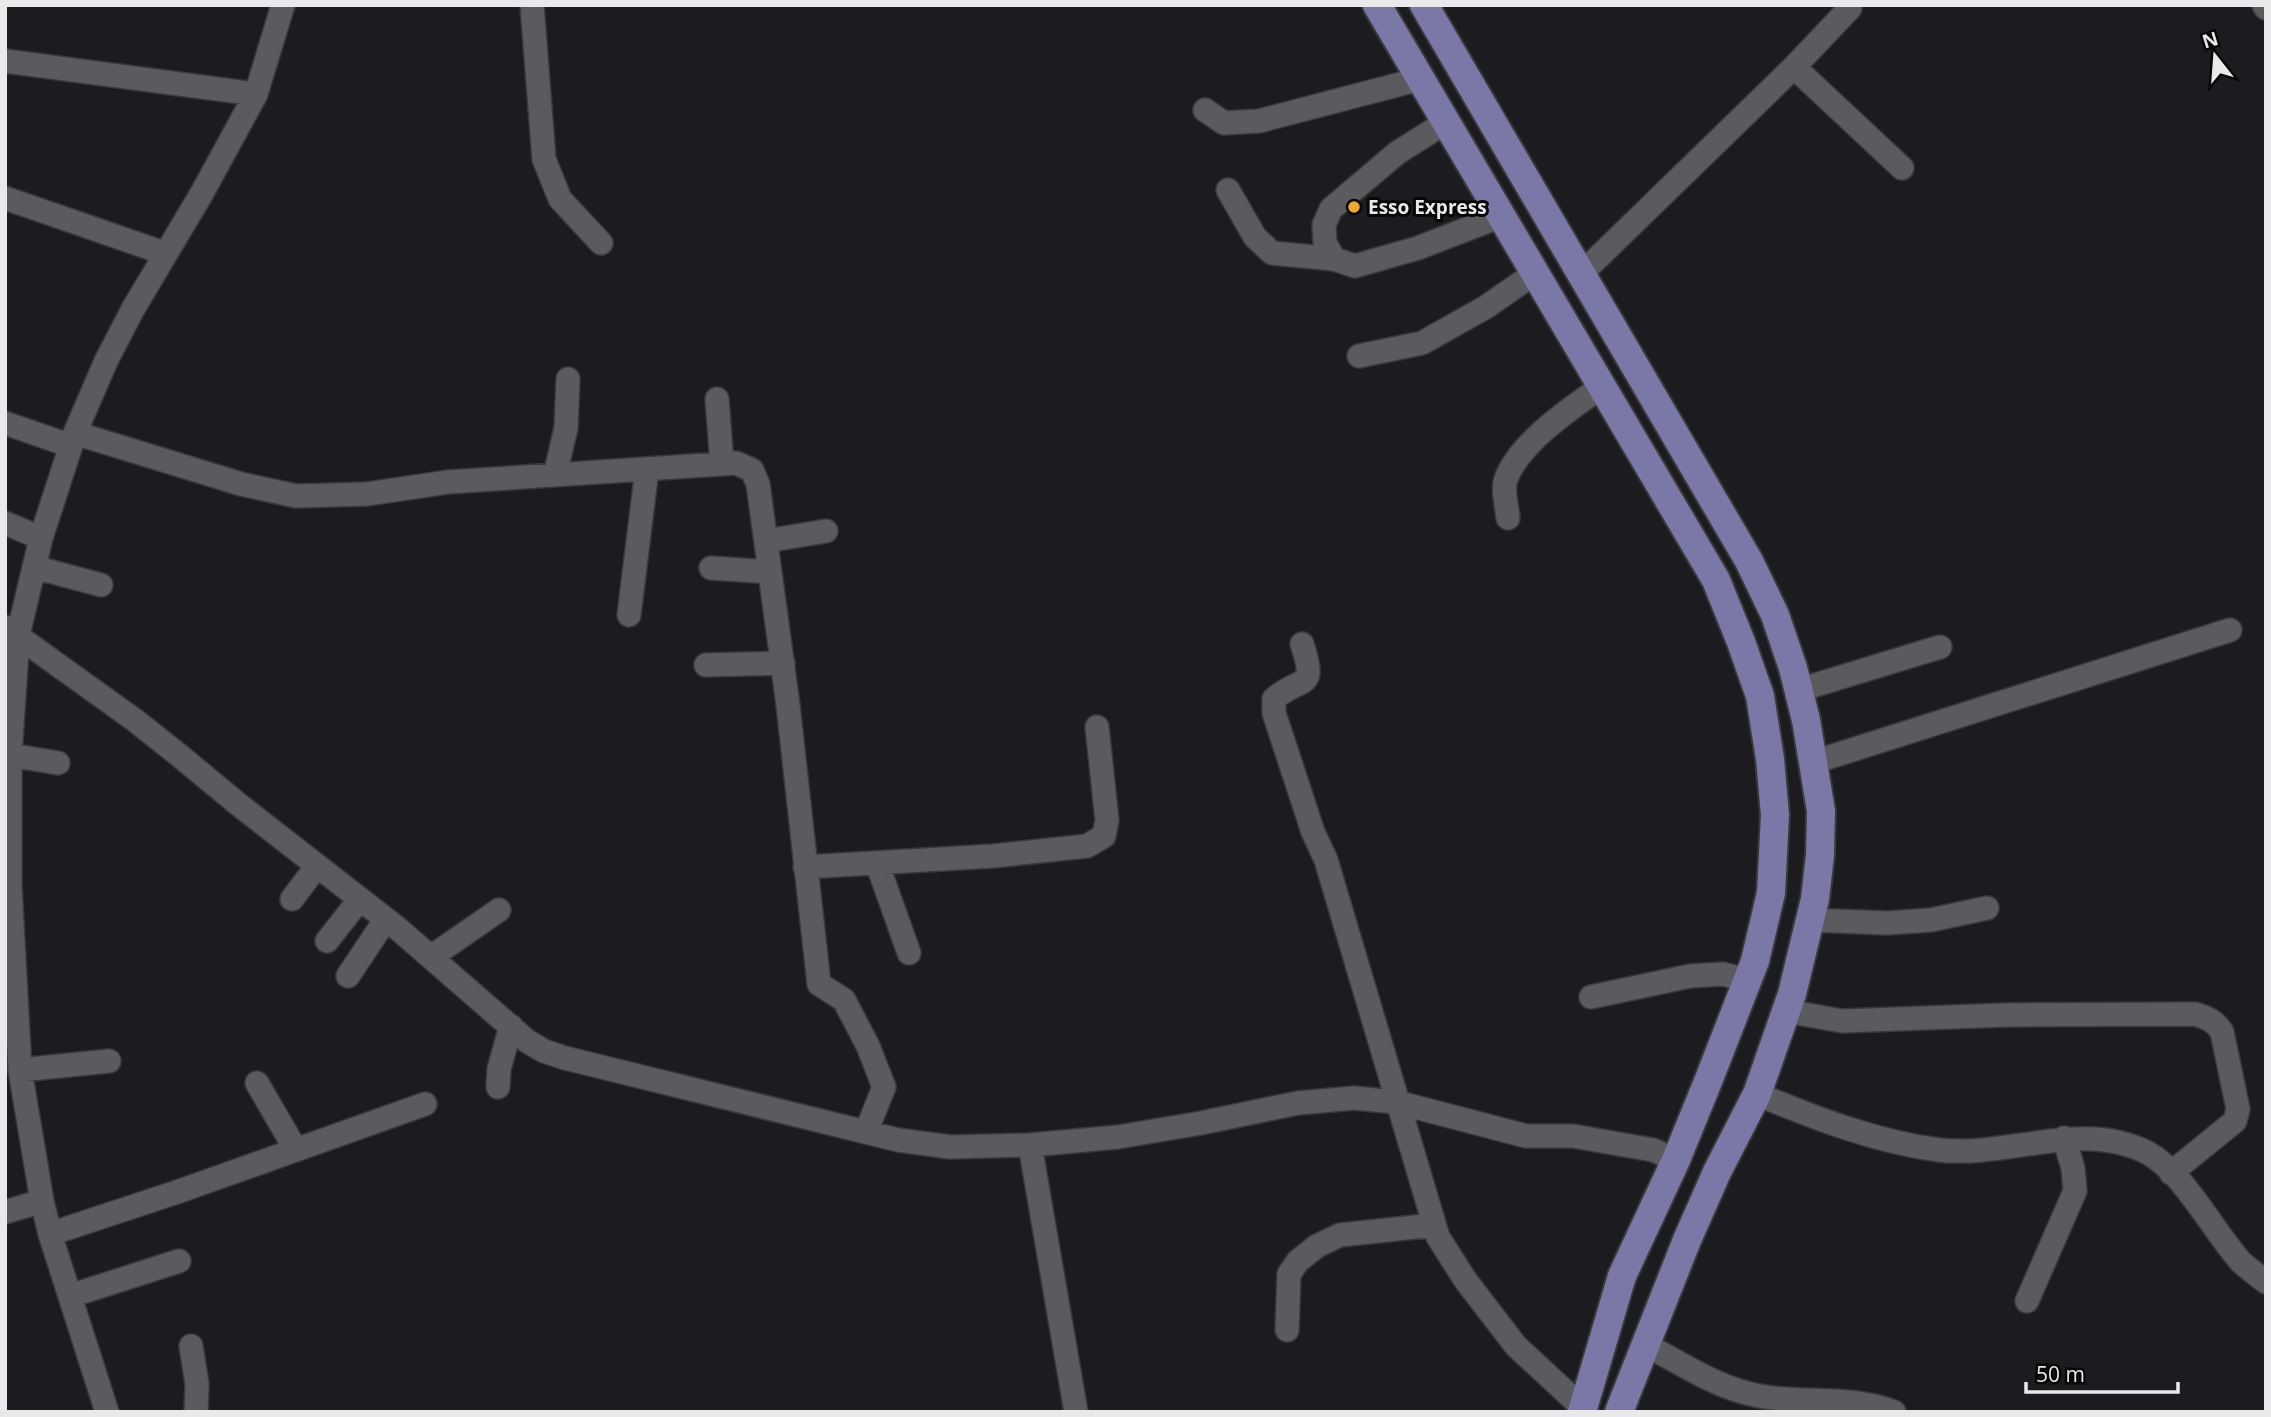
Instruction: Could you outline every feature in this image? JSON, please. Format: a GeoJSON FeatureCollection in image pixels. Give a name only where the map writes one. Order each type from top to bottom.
{"type":"FeatureCollection","features":[{"type":"Feature","properties":{"kind":"main road"},"geometry":{"type":"LineString","coordinates":[[1377,5],[1716,580],[1760,696],[1770,760],[1775,815],[1771,893],[1755,961],[1676,1160],[1622,1276],[1583,1410]]}},
{"type":"Feature","properties":{"kind":"main road"},"geometry":{"type":"LineString","coordinates":[[1424,5],[1749,561],[1775,615],[1799,690],[1821,811],[1821,855],[1793,994],[1757,1094],[1686,1240],[1619,1412]]}},
{"type":"Feature","properties":{"kind":"street"},"geometry":{"type":"LineString","coordinates":[[107,1412],[50,1234],[42,1202],[20,1070],[10,886],[12,631],[73,439],[106,362],[164,254],[202,193],[256,94],[283,5]]}},
{"type":"Feature","properties":{"kind":"street"},"geometry":{"type":"LineString","coordinates":[[532,5],[544,159],[560,199],[601,243]]}},
{"type":"Feature","properties":{"kind":"street"},"geometry":{"type":"LineString","coordinates":[[1581,274],[1850,8]]}},
{"type":"Feature","properties":{"kind":"street"},"geometry":{"type":"LineString","coordinates":[[5,61],[256,94]]}},
{"type":"Feature","properties":{"kind":"street"},"geometry":{"type":"LineString","coordinates":[[1794,66],[1902,168]]}},
{"type":"Feature","properties":{"kind":"street"},"geometry":{"type":"LineString","coordinates":[[1205,110],[1224,123],[1259,121],[1420,79]]}},
{"type":"Feature","properties":{"kind":"street"},"geometry":{"type":"LineString","coordinates":[[1334,259],[1325,243],[1324,225],[1331,209],[1397,153],[1446,122]]}},
{"type":"Feature","properties":{"kind":"street"},"geometry":{"type":"LineString","coordinates":[[1228,190],[1255,237],[1272,253],[1334,259],[1355,267],[1418,248],[1501,216]]}},
{"type":"Feature","properties":{"kind":"street"},"geometry":{"type":"LineString","coordinates":[[5,198],[164,254]]}},
{"type":"Feature","properties":{"kind":"street"},"geometry":{"type":"LineString","coordinates":[[1359,356],[1422,343],[1486,307],[1535,273]]}},
{"type":"Feature","properties":{"kind":"street"},"geometry":{"type":"LineString","coordinates":[[555,475],[566,428],[568,379]]}},
{"type":"Feature","properties":{"kind":"street"},"geometry":{"type":"LineString","coordinates":[[1508,518],[1505,481],[1516,461],[1553,421],[1601,387]]}},
{"type":"Feature","properties":{"kind":"street"},"geometry":{"type":"LineString","coordinates":[[717,399],[722,464]]}},
{"type":"Feature","properties":{"kind":"street"},"geometry":{"type":"LineString","coordinates":[[5,423],[296,496],[367,494],[448,482],[736,463],[752,470],[758,484],[783,663],[819,984],[844,1000],[868,1046],[884,1087],[866,1132]]}},
{"type":"Feature","properties":{"kind":"street"},"geometry":{"type":"LineString","coordinates":[[629,615],[646,469]]}},
{"type":"Feature","properties":{"kind":"street"},"geometry":{"type":"LineString","coordinates":[[5,523],[41,538]]}},
{"type":"Feature","properties":{"kind":"street"},"geometry":{"type":"LineString","coordinates":[[766,541],[826,531]]}},
{"type":"Feature","properties":{"kind":"street"},"geometry":{"type":"LineString","coordinates":[[34,567],[101,585]]}},
{"type":"Feature","properties":{"kind":"street"},"geometry":{"type":"LineString","coordinates":[[711,568],[770,572]]}},
{"type":"Feature","properties":{"kind":"street"},"geometry":{"type":"LineString","coordinates":[[1814,762],[2230,630]]}},
{"type":"Feature","properties":{"kind":"street"},"geometry":{"type":"LineString","coordinates":[[12,631],[136,721],[386,919],[510,1026],[544,1051],[565,1058],[898,1140],[950,1147],[1030,1145],[1118,1137],[1298,1103],[1354,1098],[1396,1102],[1526,1136],[1573,1136],[1653,1150],[1676,1160]]}},
{"type":"Feature","properties":{"kind":"street"},"geometry":{"type":"LineString","coordinates":[[1301,643],[1309,666],[1308,675],[1298,686],[1281,692],[1273,699],[1274,713],[1326,860],[1438,1237],[1466,1281],[1516,1346],[1583,1410]]}},
{"type":"Feature","properties":{"kind":"street"},"geometry":{"type":"LineString","coordinates":[[1799,690],[1940,647]]}},
{"type":"Feature","properties":{"kind":"street"},"geometry":{"type":"LineString","coordinates":[[706,665],[783,663]]}},
{"type":"Feature","properties":{"kind":"street"},"geometry":{"type":"LineString","coordinates":[[805,867],[993,856],[1087,846],[1104,836],[1107,820],[1097,727]]}},
{"type":"Feature","properties":{"kind":"street"},"geometry":{"type":"LineString","coordinates":[[9,755],[58,763]]}},
{"type":"Feature","properties":{"kind":"street"},"geometry":{"type":"LineString","coordinates":[[877,863],[909,953]]}},
{"type":"Feature","properties":{"kind":"street"},"geometry":{"type":"LineString","coordinates":[[292,899],[317,866]]}},
{"type":"Feature","properties":{"kind":"street"},"geometry":{"type":"LineString","coordinates":[[327,941],[360,899]]}},
{"type":"Feature","properties":{"kind":"street"},"geometry":{"type":"LineString","coordinates":[[1810,920],[1909,922],[1987,908]]}},
{"type":"Feature","properties":{"kind":"street"},"geometry":{"type":"LineString","coordinates":[[431,957],[499,910]]}},
{"type":"Feature","properties":{"kind":"street"},"geometry":{"type":"LineString","coordinates":[[348,976],[386,919]]}},
{"type":"Feature","properties":{"kind":"street"},"geometry":{"type":"LineString","coordinates":[[1591,997],[1690,976],[1723,974],[1747,980]]}},
{"type":"Feature","properties":{"kind":"street"},"geometry":{"type":"LineString","coordinates":[[1786,1011],[1842,1020],[2181,1014],[2208,1018],[2217,1023],[2222,1032],[2238,1109],[2235,1121],[2171,1173]]}},
{"type":"Feature","properties":{"kind":"street"},"geometry":{"type":"LineString","coordinates":[[498,1087],[499,1069],[510,1026]]}},
{"type":"Feature","properties":{"kind":"street"},"geometry":{"type":"LineString","coordinates":[[20,1070],[109,1061]]}},
{"type":"Feature","properties":{"kind":"street"},"geometry":{"type":"LineString","coordinates":[[257,1083],[296,1150]]}},
{"type":"Feature","properties":{"kind":"street"},"geometry":{"type":"LineString","coordinates":[[1757,1094],[1882,1139],[1941,1150],[2008,1148],[2064,1138],[2108,1139],[2150,1154],[2171,1173],[2242,1262],[2266,1282]]}},
{"type":"Feature","properties":{"kind":"street"},"geometry":{"type":"LineString","coordinates":[[50,1234],[425,1104]]}},
{"type":"Feature","properties":{"kind":"street"},"geometry":{"type":"LineString","coordinates":[[2027,1301],[2074,1191],[2073,1168],[2064,1138]]}},
{"type":"Feature","properties":{"kind":"street"},"geometry":{"type":"LineString","coordinates":[[1030,1145],[1076,1412]]}},
{"type":"Feature","properties":{"kind":"street"},"geometry":{"type":"LineString","coordinates":[[5,1212],[42,1202]]}},
{"type":"Feature","properties":{"kind":"street"},"geometry":{"type":"LineString","coordinates":[[1287,1330],[1289,1274],[1298,1261],[1317,1246],[1340,1235],[1434,1225]]}},
{"type":"Feature","properties":{"kind":"street"},"geometry":{"type":"LineString","coordinates":[[70,1296],[179,1261]]}},
{"type":"Feature","properties":{"kind":"street"},"geometry":{"type":"LineString","coordinates":[[1646,1345],[1743,1392],[1771,1397],[1863,1402],[1894,1412]]}},
{"type":"Feature","properties":{"kind":"street"},"geometry":{"type":"LineString","coordinates":[[191,1346],[197,1384],[195,1412]]}},
{"type":"Feature","properties":{"kind":"place","name":"Esso Express"},"geometry":{"type":"Point","coordinates":[1354,207]}}]}
